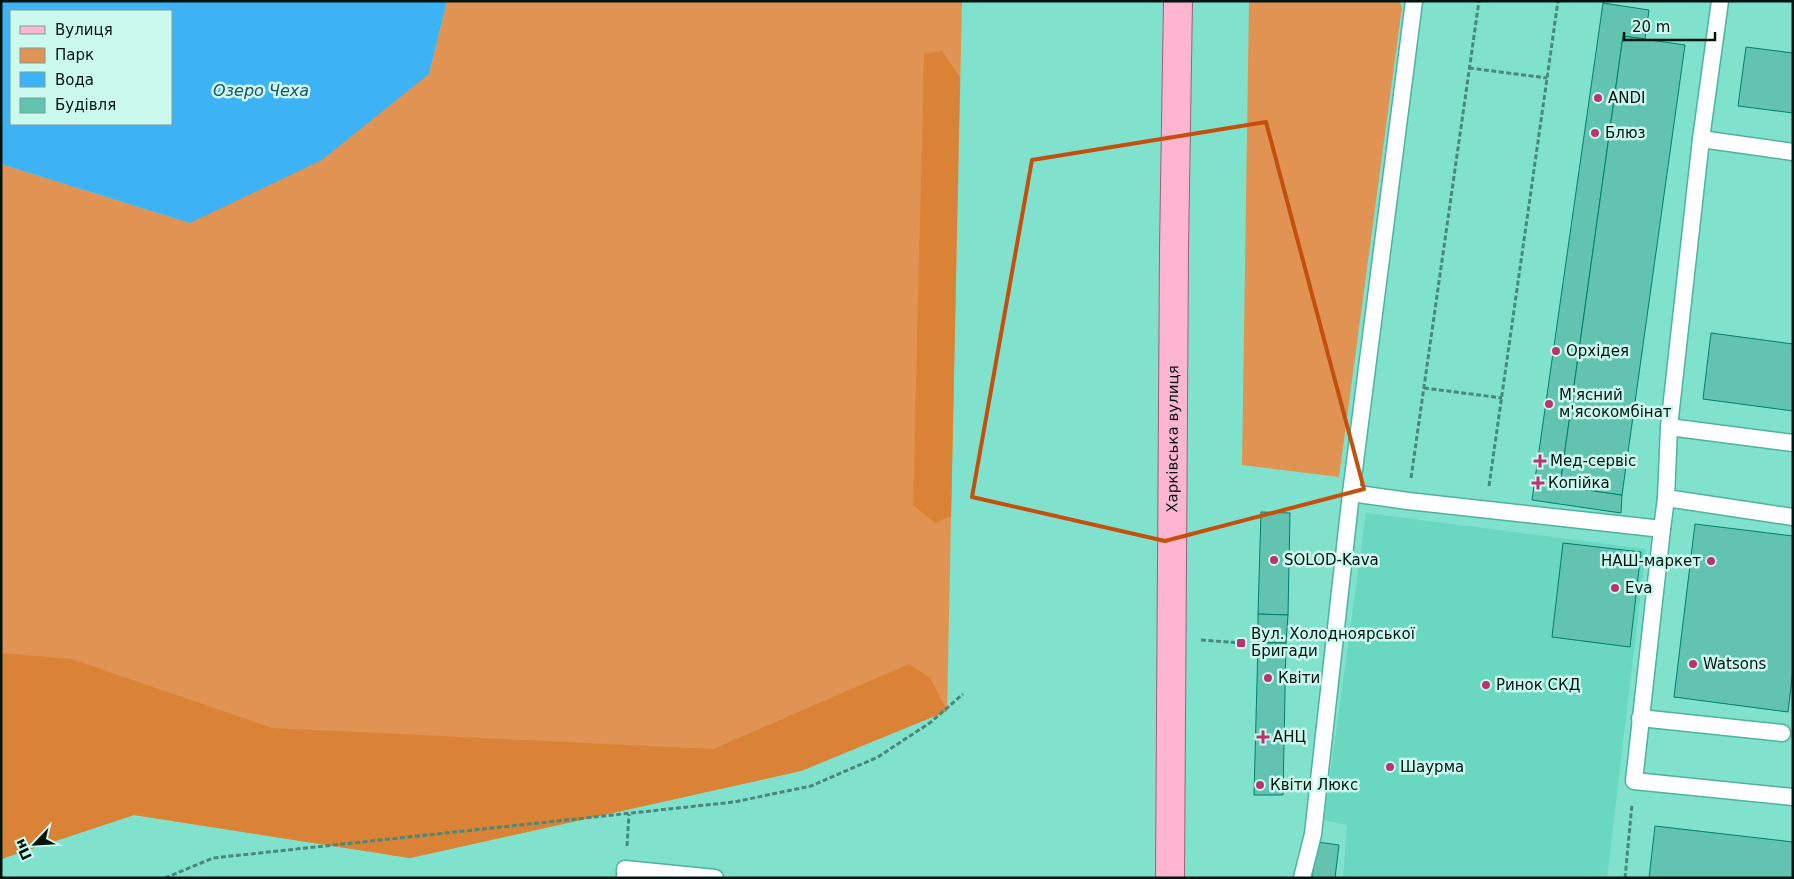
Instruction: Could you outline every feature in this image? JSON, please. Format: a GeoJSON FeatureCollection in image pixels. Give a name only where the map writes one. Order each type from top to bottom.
{"type":"FeatureCollection","features":[{"type":"Feature","properties":{"kind":"main road","name":"Харківська вулиця"},"geometry":{"type":"LineString","coordinates":[[1170,878],[1174,249],[1178,1]]}},
{"type":"Feature","properties":{"kind":"lane"},"geometry":{"type":"LineString","coordinates":[[1302,878],[1313,834],[1351,493],[1414,1]]}},
{"type":"Feature","properties":{"kind":"lane"},"geometry":{"type":"LineString","coordinates":[[1720,1],[1701,139],[1669,427],[1666,498],[1634,781],[1793,797]]}},
{"type":"Feature","properties":{"kind":"lane"},"geometry":{"type":"LineString","coordinates":[[1701,139],[1793,152]]}},
{"type":"Feature","properties":{"kind":"lane"},"geometry":{"type":"LineString","coordinates":[[1669,427],[1793,443]]}},
{"type":"Feature","properties":{"kind":"lane"},"geometry":{"type":"LineString","coordinates":[[1351,493],[1662,529]]}},
{"type":"Feature","properties":{"kind":"lane"},"geometry":{"type":"LineString","coordinates":[[1666,498],[1793,517]]}},
{"type":"Feature","properties":{"kind":"lane"},"geometry":{"type":"LineString","coordinates":[[1640,718],[1782,733]]}},
{"type":"Feature","properties":{"kind":"lane"},"geometry":{"type":"LineString","coordinates":[[625,873],[715,878]]}},
{"type":"Feature","properties":{"kind":"path"},"geometry":{"type":"LineString","coordinates":[[1408,501],[1479,1]]}},
{"type":"Feature","properties":{"kind":"path"},"geometry":{"type":"LineString","coordinates":[[1486,510],[1558,1]]}},
{"type":"Feature","properties":{"kind":"path"},"geometry":{"type":"LineString","coordinates":[[1469,68],[1547,78]]}},
{"type":"Feature","properties":{"kind":"path"},"geometry":{"type":"LineString","coordinates":[[1424,388],[1502,398]]}},
{"type":"Feature","properties":{"kind":"path"},"geometry":{"type":"LineString","coordinates":[[1173,637],[1241,643]]}},
{"type":"Feature","properties":{"kind":"path"},"geometry":{"type":"LineString","coordinates":[[166,878],[213,858],[734,802],[811,786],[878,757],[930,722],[963,694]]}},
{"type":"Feature","properties":{"kind":"path"},"geometry":{"type":"LineString","coordinates":[[1625,878],[1634,781]]}},
{"type":"Feature","properties":{"kind":"path"},"geometry":{"type":"LineString","coordinates":[[625,873],[630,814]]}},
{"type":"Feature","properties":{"kind":"highlighted area"},"geometry":{"type":"Polygon","coordinates":[[[1266,122],[1364,489],[1165,541],[972,497],[1032,160],[1266,122]]]}},
{"type":"Feature","properties":{"kind":"shaded area"},"geometry":{"type":"Polygon","coordinates":[[[942,51],[960,77],[951,516],[935,523],[913,505],[924,54],[942,51]]]}},
{"type":"Feature","properties":{"kind":"shaded area","name":"Ринок СКД"},"geometry":{"type":"Polygon","coordinates":[[[1366,513],[1646,549],[1607,878],[1343,878],[1347,825],[1324,820],[1366,513]]]}},
{"type":"Feature","properties":{"kind":"shaded area"},"geometry":{"type":"Polygon","coordinates":[[[1,653],[71,659],[273,728],[713,749],[909,664],[930,678],[947,711],[801,771],[410,858],[134,815],[1,859],[1,653]]]}},
{"type":"Feature","properties":{"kind":"green space"},"geometry":{"type":"Polygon","coordinates":[[[447,1],[962,1],[947,711],[801,771],[410,858],[134,815],[1,859],[1,164],[190,223],[429,74],[447,1]]]}},
{"type":"Feature","properties":{"kind":"green space"},"geometry":{"type":"Polygon","coordinates":[[[1249,1],[1399,1],[1402,7],[1339,477],[1242,465],[1249,1]]]}},
{"type":"Feature","properties":{"kind":"water","name":"Озеро Чеха"},"geometry":{"type":"Polygon","coordinates":[[[1,1],[447,1],[429,74],[322,160],[190,223],[1,164],[1,1]]]}},
{"type":"Feature","properties":{"kind":"building"},"geometry":{"type":"Polygon","coordinates":[[[1603,3],[1649,10],[1645,39],[1623,36],[1560,486],[1622,495],[1621,513],[1532,500],[1603,3]]]}},
{"type":"Feature","properties":{"kind":"building"},"geometry":{"type":"Polygon","coordinates":[[[1623,36],[1685,45],[1622,495],[1560,486],[1623,36]]]}},
{"type":"Feature","properties":{"kind":"building"},"geometry":{"type":"Polygon","coordinates":[[[1746,47],[1793,53],[1793,113],[1738,106],[1746,47]]]}},
{"type":"Feature","properties":{"kind":"building"},"geometry":{"type":"Polygon","coordinates":[[[1711,333],[1793,344],[1793,411],[1703,399],[1711,333]]]}},
{"type":"Feature","properties":{"kind":"building"},"geometry":{"type":"Polygon","coordinates":[[[1261,512],[1290,513],[1288,615],[1258,614],[1261,512]]]}},
{"type":"Feature","properties":{"kind":"building"},"geometry":{"type":"Polygon","coordinates":[[[1695,524],[1793,536],[1793,669],[1788,712],[1674,697],[1695,524]]]}},
{"type":"Feature","properties":{"kind":"building"},"geometry":{"type":"Polygon","coordinates":[[[1563,543],[1641,552],[1630,647],[1552,637],[1563,543]]]}},
{"type":"Feature","properties":{"kind":"building"},"geometry":{"type":"Polygon","coordinates":[[[1258,614],[1288,615],[1286,643],[1258,643],[1258,614]]]}},
{"type":"Feature","properties":{"kind":"building"},"geometry":{"type":"Polygon","coordinates":[[[1258,643],[1286,643],[1283,795],[1254,795],[1258,643]]]}},
{"type":"Feature","properties":{"kind":"building"},"geometry":{"type":"Polygon","coordinates":[[[1655,826],[1793,842],[1793,878],[1649,878],[1655,826]]]}},
{"type":"Feature","properties":{"kind":"building"},"geometry":{"type":"Polygon","coordinates":[[[1317,842],[1339,845],[1335,878],[1312,878],[1317,842]]]}},
{"type":"Feature","properties":{"kind":"place","name":"ANDI"},"geometry":{"type":"Point","coordinates":[1598,98]}},
{"type":"Feature","properties":{"kind":"place","name":"Блюз"},"geometry":{"type":"Point","coordinates":[1595,133]}},
{"type":"Feature","properties":{"kind":"place","name":"Орхідея"},"geometry":{"type":"Point","coordinates":[1556,351]}},
{"type":"Feature","properties":{"kind":"place","name":"М'ясний м'ясокомбінат"},"geometry":{"type":"Point","coordinates":[1549,404]}},
{"type":"Feature","properties":{"kind":"place","name":"Мед-сервіс"},"geometry":{"type":"Point","coordinates":[1540,461]}},
{"type":"Feature","properties":{"kind":"place","name":"Копійка"},"geometry":{"type":"Point","coordinates":[1538,483]}},
{"type":"Feature","properties":{"kind":"place","name":"SOLOD-Kava"},"geometry":{"type":"Point","coordinates":[1274,560]}},
{"type":"Feature","properties":{"kind":"place","name":"НАШ-маркет"},"geometry":{"type":"Point","coordinates":[1711,561]}},
{"type":"Feature","properties":{"kind":"place","name":"Eva"},"geometry":{"type":"Point","coordinates":[1615,588]}},
{"type":"Feature","properties":{"kind":"place","name":"Вул. Холодноярської Бригади"},"geometry":{"type":"Point","coordinates":[1241,643]}},
{"type":"Feature","properties":{"kind":"place","name":"Watsons"},"geometry":{"type":"Point","coordinates":[1693,664]}},
{"type":"Feature","properties":{"kind":"place","name":"Квіти"},"geometry":{"type":"Point","coordinates":[1268,678]}},
{"type":"Feature","properties":{"kind":"place","name":"Ринок СКД"},"geometry":{"type":"Point","coordinates":[1486,685]}},
{"type":"Feature","properties":{"kind":"place","name":"АНЦ"},"geometry":{"type":"Point","coordinates":[1263,737]}},
{"type":"Feature","properties":{"kind":"place","name":"Шаурма"},"geometry":{"type":"Point","coordinates":[1390,767]}},
{"type":"Feature","properties":{"kind":"place","name":"Квіти Люкс"},"geometry":{"type":"Point","coordinates":[1260,785]}}]}
